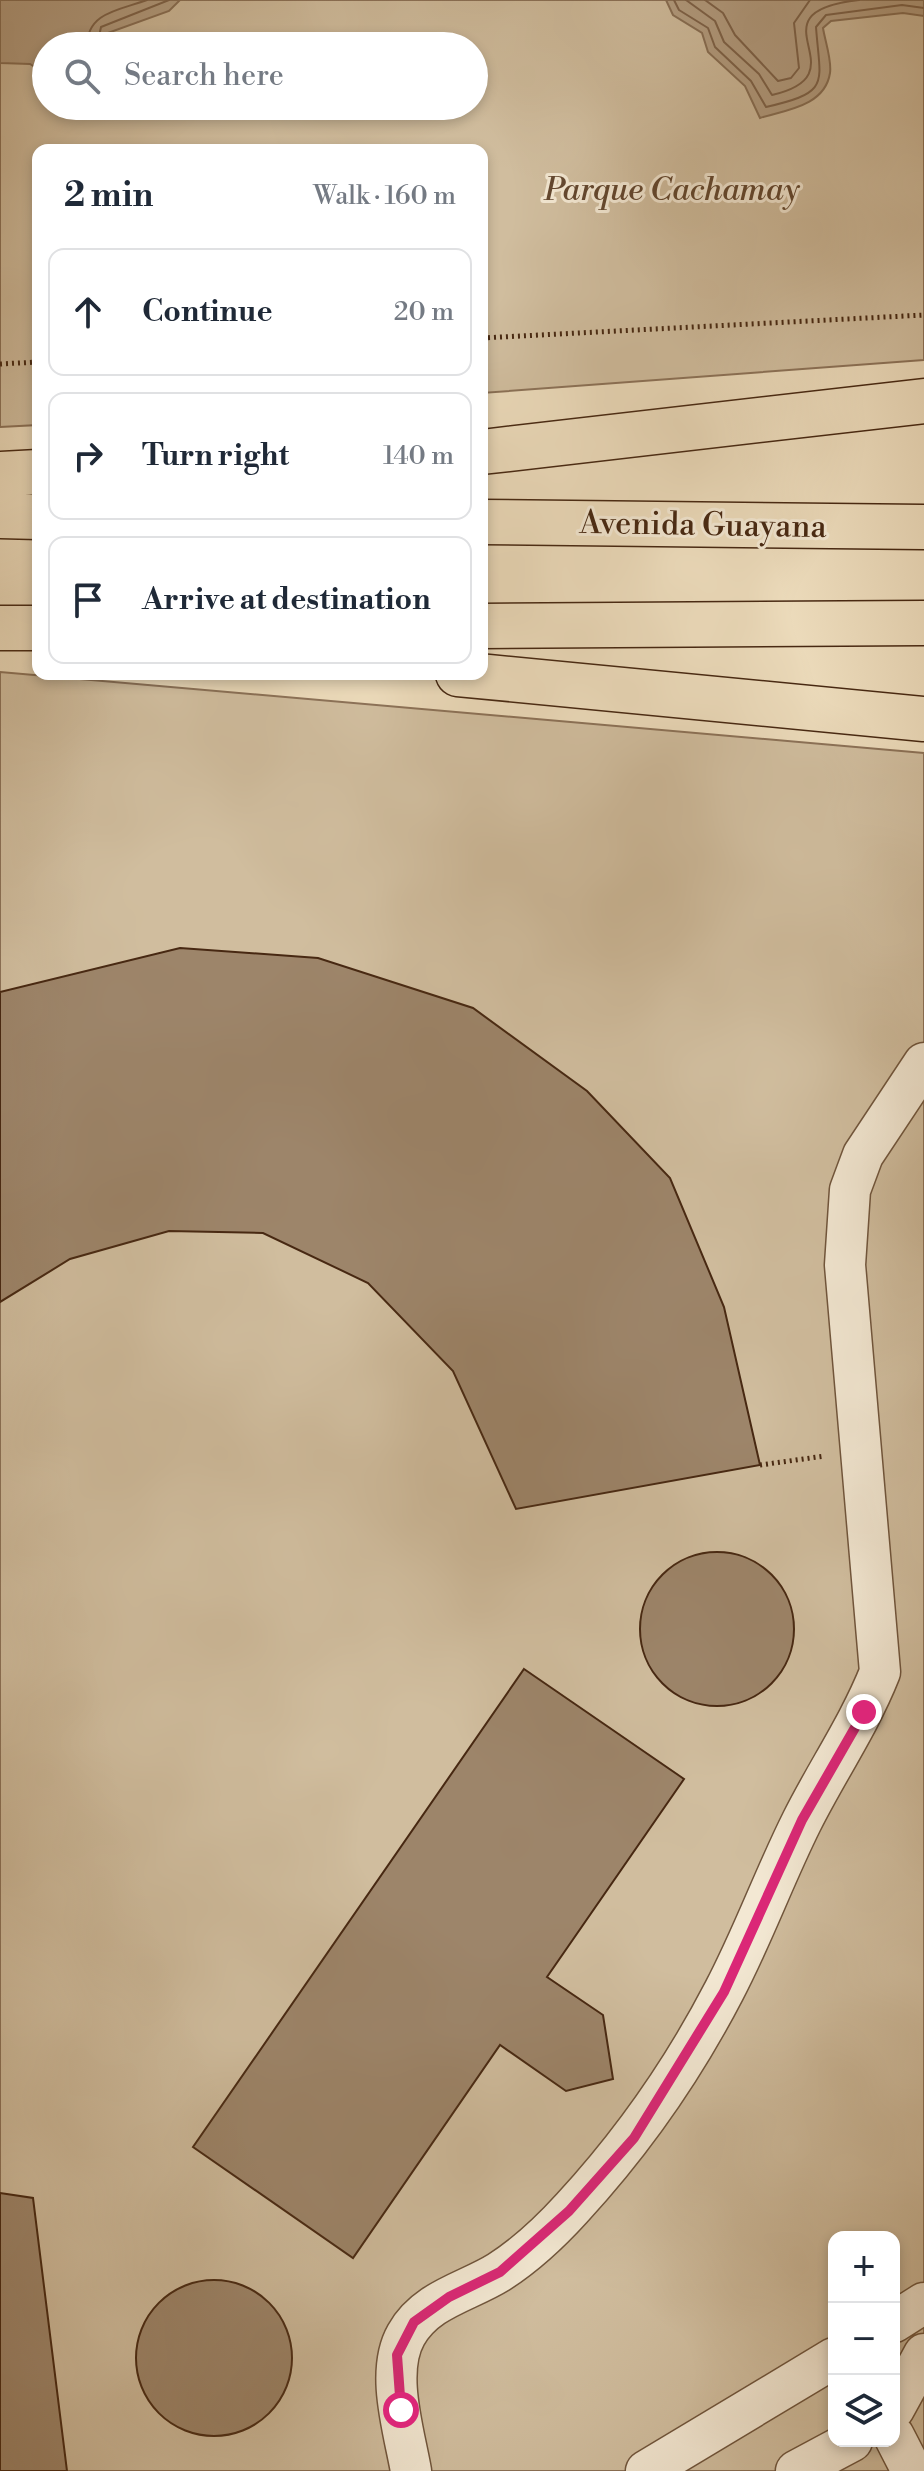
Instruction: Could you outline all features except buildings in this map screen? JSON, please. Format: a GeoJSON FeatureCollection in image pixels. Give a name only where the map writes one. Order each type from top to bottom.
{"type":"FeatureCollection","features":[{"type":"Feature","properties":{"kind":"main road"},"geometry":{"type":"LineString","coordinates":[[488,451],[924,401]]}},
{"type":"Feature","properties":{"kind":"main road"},"geometry":{"type":"LineString","coordinates":[[0,474],[32,472]]}},
{"type":"Feature","properties":{"kind":"main road"},"geometry":{"type":"LineString","coordinates":[[0,516],[32,517]]}},
{"type":"Feature","properties":{"kind":"main road","name":"Avenida Guayana"},"geometry":{"type":"LineString","coordinates":[[488,522],[924,527]]}},
{"type":"Feature","properties":{"kind":"main road"},"geometry":{"type":"LineString","coordinates":[[488,626],[924,623]]}},
{"type":"Feature","properties":{"kind":"main road"},"geometry":{"type":"LineString","coordinates":[[0,628],[32,628]]}},
{"type":"Feature","properties":{"kind":"main road"},"geometry":{"type":"LineString","coordinates":[[488,677],[917,721]]}},
{"type":"Feature","properties":{"kind":"lane"},"geometry":{"type":"LineString","coordinates":[[411,2471],[401,2410],[397,2355],[414,2322],[449,2297],[500,2272],[569,2211],[634,2138],[724,1992],[802,1820],[864,1712],[880,1672],[845,1265],[850,1190],[863,1155],[924,1063]]}},
{"type":"Feature","properties":{"kind":"lane"},"geometry":{"type":"LineString","coordinates":[[900,2318],[924,2303]]}},
{"type":"Feature","properties":{"kind":"lane"},"geometry":{"type":"LineString","coordinates":[[900,2398],[924,2354]]}},
{"type":"Feature","properties":{"kind":"lane"},"geometry":{"type":"LineString","coordinates":[[646,2471],[828,2362]]}},
{"type":"Feature","properties":{"kind":"lane"},"geometry":{"type":"LineString","coordinates":[[796,2471],[841,2447]]}},
{"type":"Feature","properties":{"kind":"lane"},"geometry":{"type":"LineString","coordinates":[[900,2447],[912,2471]]}},
{"type":"Feature","properties":{"kind":"path"},"geometry":{"type":"LineString","coordinates":[[488,338],[924,315]]}},
{"type":"Feature","properties":{"kind":"path"},"geometry":{"type":"LineString","coordinates":[[0,364],[32,362]]}},
{"type":"Feature","properties":{"kind":"path"},"geometry":{"type":"LineString","coordinates":[[760,1465],[862,1455]]}},
{"type":"Feature","properties":{"kind":"green space","name":"Parque Cachamay"},"geometry":{"type":"Polygon","coordinates":[[[0,0],[924,0],[924,360],[488,393],[488,144],[32,144],[32,425],[0,427],[0,0]]]}},
{"type":"Feature","properties":{"kind":"green space"},"geometry":{"type":"Polygon","coordinates":[[[0,672],[32,675],[32,680],[91,680],[924,753],[924,2471],[0,2471],[0,672]]]}},
{"type":"Feature","properties":{"kind":"water"},"geometry":{"type":"Polygon","coordinates":[[[0,0],[180,0],[169,11],[111,32],[32,32],[32,65],[0,63],[0,0]]]}},
{"type":"Feature","properties":{"kind":"water"},"geometry":{"type":"Polygon","coordinates":[[[666,0],[924,0],[924,16],[903,13],[831,21],[823,28],[830,73],[821,93],[803,105],[760,118],[745,86],[708,52],[702,33],[673,15],[666,0]]]}},
{"type":"Feature","properties":{"kind":"route"},"geometry":{"type":"LineString","coordinates":[[401,2410],[397,2355],[414,2322],[430,2308],[500,2272],[569,2211],[634,2138],[724,1992],[802,1820],[864,1712]]}}]}
